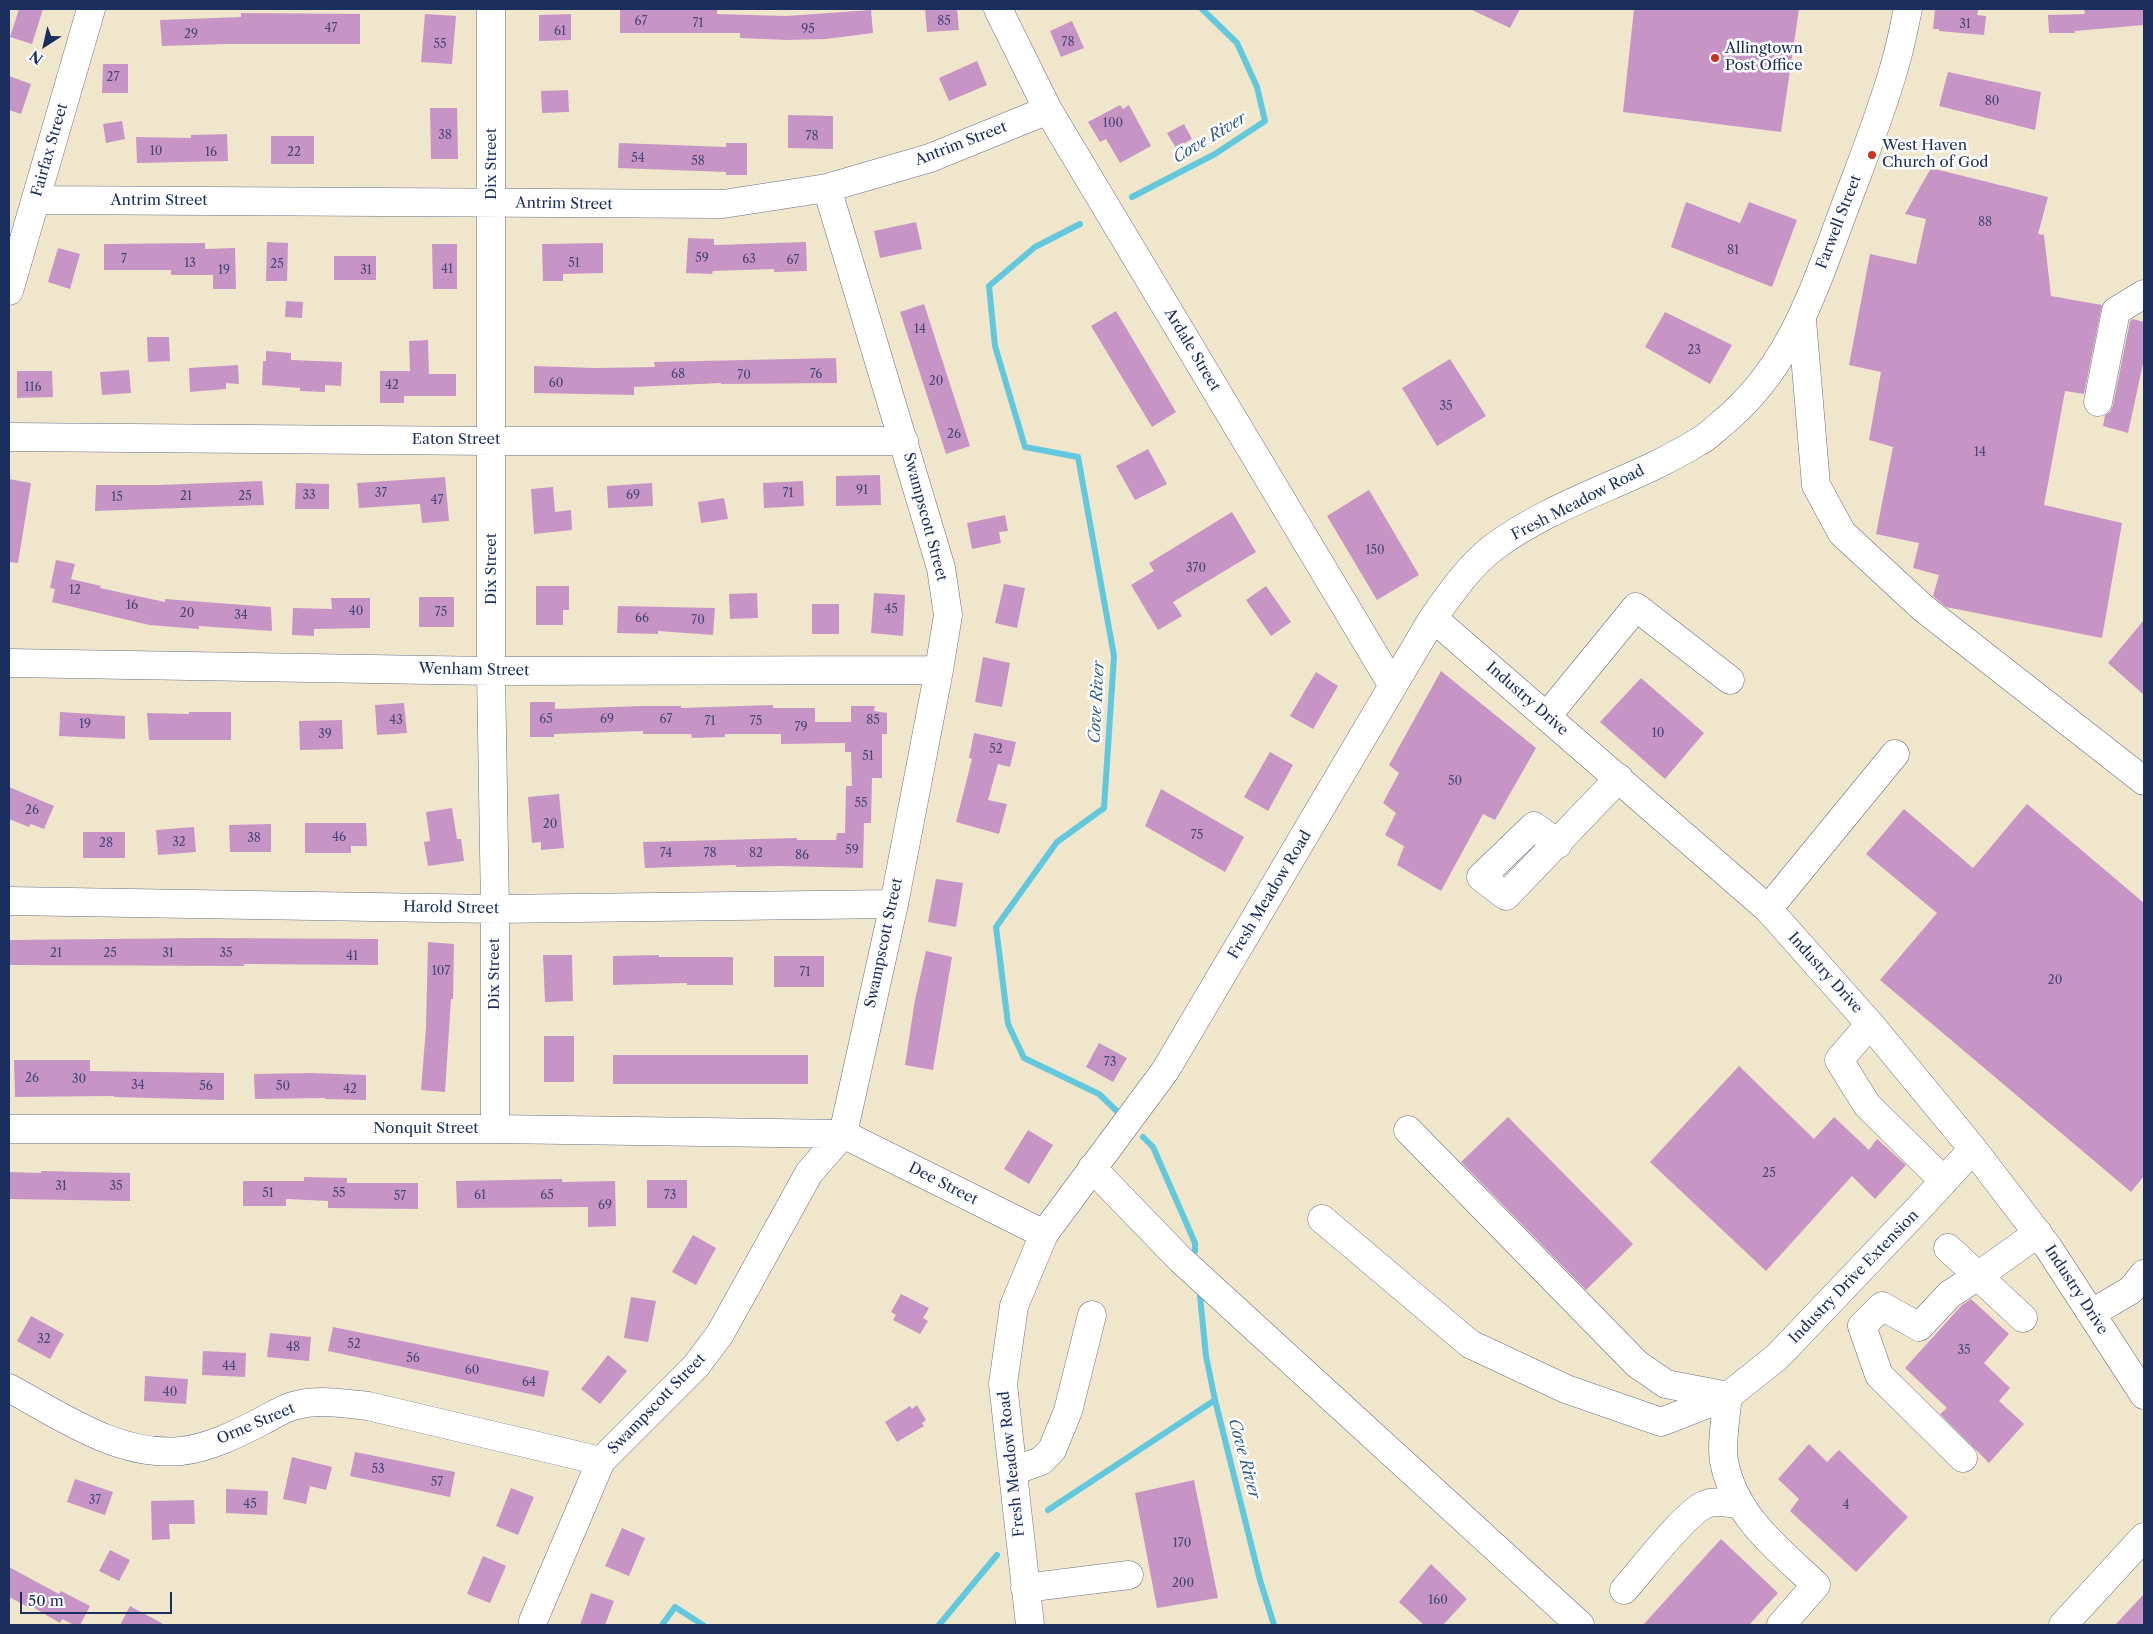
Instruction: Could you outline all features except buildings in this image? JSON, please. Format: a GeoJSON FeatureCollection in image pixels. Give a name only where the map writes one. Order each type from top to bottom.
{"type":"FeatureCollection","features":[{"type":"Feature","properties":{"kind":"street","name":"Fairfax Street"},"geometry":{"type":"LineString","coordinates":[[9,292],[91,9]]}},
{"type":"Feature","properties":{"kind":"street","name":"Dix Street"},"geometry":{"type":"LineString","coordinates":[[491,9],[491,670],[495,909],[495,1129]]}},
{"type":"Feature","properties":{"kind":"street","name":"Ardale Street"},"geometry":{"type":"LineString","coordinates":[[998,9],[1048,110],[1394,686]]}},
{"type":"Feature","properties":{"kind":"street","name":"Farwell Street"},"geometry":{"type":"LineString","coordinates":[[1802,320],[1879,115],[1897,60],[1908,9]]}},
{"type":"Feature","properties":{"kind":"street","name":"Antrim Street"},"geometry":{"type":"LineString","coordinates":[[36,200],[723,204],[827,188],[930,158],[1048,110]]}},
{"type":"Feature","properties":{"kind":"street","name":"Swampscott Street"},"geometry":{"type":"LineString","coordinates":[[533,1621],[601,1461],[696,1366],[715,1341],[808,1173],[843,1134],[894,904],[948,615],[941,568],[827,188]]}},
{"type":"Feature","properties":{"kind":"street"},"geometry":{"type":"LineString","coordinates":[[2098,402],[2116,311],[2144,294]]}},
{"type":"Feature","properties":{"kind":"street","name":"Fresh Meadow Road"},"geometry":{"type":"LineString","coordinates":[[1030,1625],[1003,1384],[1014,1306],[1044,1234],[1165,1071],[1433,618],[1468,571],[1493,548],[1525,526],[1647,469],[1699,442],[1738,410],[1768,376],[1789,345],[1802,320]]}},
{"type":"Feature","properties":{"kind":"street"},"geometry":{"type":"LineString","coordinates":[[1802,320],[1816,485],[1842,534],[1923,608],[2144,781]]}},
{"type":"Feature","properties":{"kind":"street","name":"Eaton Street"},"geometry":{"type":"LineString","coordinates":[[9,437],[492,441],[904,441]]}},
{"type":"Feature","properties":{"kind":"street"},"geometry":{"type":"LineString","coordinates":[[1547,716],[1636,607],[1730,680]]}},
{"type":"Feature","properties":{"kind":"street","name":"Industry Drive"},"geometry":{"type":"LineString","coordinates":[[1433,618],[1768,909],[1870,1024],[1973,1149],[2038,1233],[2144,1395]]}},
{"type":"Feature","properties":{"kind":"street","name":"Wenham Street"},"geometry":{"type":"LineString","coordinates":[[9,663],[491,670],[939,670]]}},
{"type":"Feature","properties":{"kind":"street"},"geometry":{"type":"LineString","coordinates":[[1768,909],[1895,754]]}},
{"type":"Feature","properties":{"kind":"street"},"geometry":{"type":"LineString","coordinates":[[1558,844],[1619,778]]}},
{"type":"Feature","properties":{"kind":"street","name":"Harold Street"},"geometry":{"type":"LineString","coordinates":[[9,901],[495,909],[894,904]]}},
{"type":"Feature","properties":{"kind":"street"},"geometry":{"type":"LineString","coordinates":[[1870,1024],[1839,1060],[1867,1105],[1944,1181]]}},
{"type":"Feature","properties":{"kind":"street","name":"Nonquit Street"},"geometry":{"type":"LineString","coordinates":[[9,1129],[495,1129],[843,1134]]}},
{"type":"Feature","properties":{"kind":"street"},"geometry":{"type":"LineString","coordinates":[[1408,1130],[1637,1364],[1666,1384],[1728,1396],[1723,1460],[1731,1488],[1739,1504],[1757,1529],[1816,1585],[1781,1625]]}},
{"type":"Feature","properties":{"kind":"street","name":"Dee Street"},"geometry":{"type":"LineString","coordinates":[[843,1134],[1044,1234]]}},
{"type":"Feature","properties":{"kind":"street","name":"Industry Drive Extension"},"geometry":{"type":"LineString","coordinates":[[1322,1219],[1470,1344],[1566,1389],[1661,1422],[1728,1396],[1777,1357],[1973,1149]]}},
{"type":"Feature","properties":{"kind":"street"},"geometry":{"type":"LineString","coordinates":[[1092,1168],[1180,1259],[1580,1625]]}},
{"type":"Feature","properties":{"kind":"street"},"geometry":{"type":"LineString","coordinates":[[1963,1458],[1879,1375],[1862,1326],[1882,1306],[1919,1326],[1950,1294],[2038,1233]]}},
{"type":"Feature","properties":{"kind":"street"},"geometry":{"type":"LineString","coordinates":[[1948,1248],[2023,1318]]}},
{"type":"Feature","properties":{"kind":"street"},"geometry":{"type":"LineString","coordinates":[[2092,1313],[2131,1290],[2144,1274]]}},
{"type":"Feature","properties":{"kind":"street"},"geometry":{"type":"LineString","coordinates":[[1840,1292],[1869,1319]]}},
{"type":"Feature","properties":{"kind":"street"},"geometry":{"type":"LineString","coordinates":[[1012,1471],[1041,1461],[1052,1450],[1068,1411],[1092,1315]]}},
{"type":"Feature","properties":{"kind":"street","name":"Orne Street"},"geometry":{"type":"LineString","coordinates":[[9,1388],[115,1442],[149,1450],[181,1451],[213,1443],[292,1406],[329,1401],[368,1406],[601,1461]]}},
{"type":"Feature","properties":{"kind":"street"},"geometry":{"type":"LineString","coordinates":[[1624,1590],[1688,1517],[1705,1505],[1719,1502],[1739,1504]]}},
{"type":"Feature","properties":{"kind":"street"},"geometry":{"type":"LineString","coordinates":[[2063,1625],[2144,1537]]}},
{"type":"Feature","properties":{"kind":"street"},"geometry":{"type":"LineString","coordinates":[[1026,1588],[1129,1575]]}},
{"type":"Feature","properties":{"kind":"waterway","name":"Cove River"},"geometry":{"type":"LineString","coordinates":[[1132,197],[1215,154],[1265,121],[1257,87],[1237,43],[1202,9]]}},
{"type":"Feature","properties":{"kind":"waterway","name":"Cove River"},"geometry":{"type":"LineString","coordinates":[[1080,224],[1035,247],[989,286],[995,346],[1025,447],[1078,457],[1114,656],[1104,808],[1057,842],[996,927],[1008,1024],[1024,1058],[1099,1094],[1122,1116]]}},
{"type":"Feature","properties":{"kind":"waterway","name":"Cove River"},"geometry":{"type":"LineString","coordinates":[[1143,1137],[1153,1147],[1195,1243],[1195,1251]]}},
{"type":"Feature","properties":{"kind":"waterway","name":"Cove River"},"geometry":{"type":"LineString","coordinates":[[1200,1296],[1206,1356],[1215,1400],[1260,1580],[1274,1625]]}},
{"type":"Feature","properties":{"kind":"waterway"},"geometry":{"type":"LineString","coordinates":[[1048,1510],[1215,1400]]}},
{"type":"Feature","properties":{"kind":"waterway"},"geometry":{"type":"LineString","coordinates":[[939,1625],[997,1555]]}},
{"type":"Feature","properties":{"kind":"waterway"},"geometry":{"type":"LineString","coordinates":[[662,1625],[675,1607],[703,1625]]}},
{"type":"Feature","properties":{"kind":"place","name":"Allingtown Post Office"},"geometry":{"type":"Point","coordinates":[1715,58]}},
{"type":"Feature","properties":{"kind":"place","name":"West Haven Church of God"},"geometry":{"type":"Point","coordinates":[1872,155]}}]}
